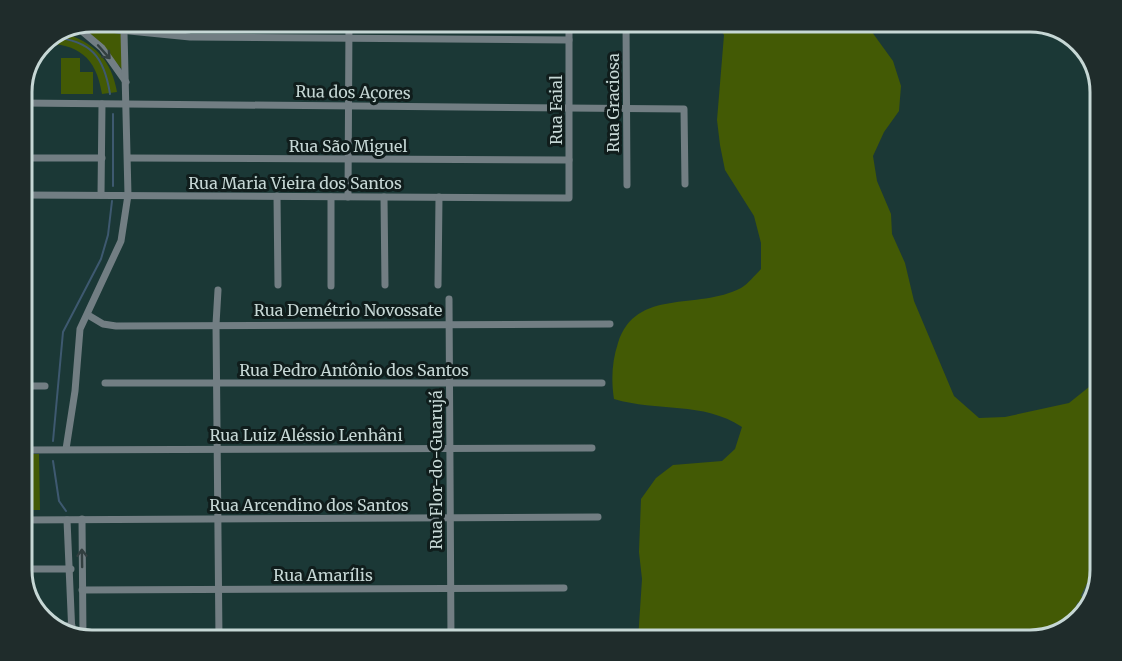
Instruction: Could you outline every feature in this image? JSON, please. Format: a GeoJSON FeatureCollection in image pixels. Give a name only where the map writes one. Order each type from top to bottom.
{"type":"FeatureCollection","features":[{"type":"Feature","properties":{"kind":"street"},"geometry":{"type":"LineString","coordinates":[[66,449],[75,391],[80,328],[121,241],[128,195],[124,32],[190,37],[569,39]]}},
{"type":"Feature","properties":{"kind":"street"},"geometry":{"type":"LineString","coordinates":[[348,197],[349,32]]}},
{"type":"Feature","properties":{"kind":"street","name":"Rua Faial"},"geometry":{"type":"LineString","coordinates":[[569,32],[569,198]]}},
{"type":"Feature","properties":{"kind":"street","name":"Rua Graciosa"},"geometry":{"type":"LineString","coordinates":[[626,32],[627,185]]}},
{"type":"Feature","properties":{"kind":"street"},"geometry":{"type":"LineString","coordinates":[[84,33],[102,48],[126,82]]}},
{"type":"Feature","properties":{"kind":"street","name":"Rua dos Açores"},"geometry":{"type":"LineString","coordinates":[[32,103],[684,109],[685,184]]}},
{"type":"Feature","properties":{"kind":"street"},"geometry":{"type":"LineString","coordinates":[[101,195],[102,104]]}},
{"type":"Feature","properties":{"kind":"street"},"geometry":{"type":"LineString","coordinates":[[32,158],[102,158]]}},
{"type":"Feature","properties":{"kind":"street","name":"Rua São Miguel"},"geometry":{"type":"LineString","coordinates":[[128,158],[569,160]]}},
{"type":"Feature","properties":{"kind":"street","name":"Rua Maria Vieira dos Santos"},"geometry":{"type":"LineString","coordinates":[[32,195],[569,198]]}},
{"type":"Feature","properties":{"kind":"street"},"geometry":{"type":"LineString","coordinates":[[277,196],[278,285]]}},
{"type":"Feature","properties":{"kind":"street"},"geometry":{"type":"LineString","coordinates":[[331,197],[331,286]]}},
{"type":"Feature","properties":{"kind":"street"},"geometry":{"type":"LineString","coordinates":[[384,197],[385,285]]}},
{"type":"Feature","properties":{"kind":"street"},"geometry":{"type":"LineString","coordinates":[[438,285],[439,197]]}},
{"type":"Feature","properties":{"kind":"street"},"geometry":{"type":"LineString","coordinates":[[218,290],[216,324],[219,630]]}},
{"type":"Feature","properties":{"kind":"street","name":"Rua Flor-do-Guarujá"},"geometry":{"type":"LineString","coordinates":[[449,299],[451,630]]}},
{"type":"Feature","properties":{"kind":"street","name":"Rua Demétrio Novossate"},"geometry":{"type":"LineString","coordinates":[[88,315],[103,324],[116,326],[610,324]]}},
{"type":"Feature","properties":{"kind":"street","name":"Rua Pedro Antônio dos Santos"},"geometry":{"type":"LineString","coordinates":[[105,383],[602,383]]}},
{"type":"Feature","properties":{"kind":"street"},"geometry":{"type":"LineString","coordinates":[[32,386],[45,386]]}},
{"type":"Feature","properties":{"kind":"street","name":"Rua Luiz Aléssio Lenhâni"},"geometry":{"type":"LineString","coordinates":[[32,450],[592,448]]}},
{"type":"Feature","properties":{"kind":"street","name":"Rua Arcendino dos Santos"},"geometry":{"type":"LineString","coordinates":[[32,520],[598,517]]}},
{"type":"Feature","properties":{"kind":"street"},"geometry":{"type":"LineString","coordinates":[[81,519],[83,629]]}},
{"type":"Feature","properties":{"kind":"street"},"geometry":{"type":"LineString","coordinates":[[67,520],[72,626]]}},
{"type":"Feature","properties":{"kind":"street"},"geometry":{"type":"LineString","coordinates":[[32,569],[71,569]]}},
{"type":"Feature","properties":{"kind":"street","name":"Rua Amarílis"},"geometry":{"type":"LineString","coordinates":[[82,590],[564,588]]}},
{"type":"Feature","properties":{"kind":"green space"},"geometry":{"type":"Polygon","coordinates":[[[91,32],[122,34],[122,69],[90,35],[91,32]]]}},
{"type":"Feature","properties":{"kind":"green space"},"geometry":{"type":"Polygon","coordinates":[[[722,32],[872,32],[893,61],[901,86],[899,111],[884,132],[873,156],[877,181],[891,214],[892,234],[905,263],[914,301],[954,396],[979,418],[1005,417],[1069,403],[1089,387],[1090,372],[1090,578],[1086,593],[1078,606],[1054,625],[1031,630],[639,630],[642,579],[639,552],[641,499],[656,478],[673,465],[722,461],[735,449],[742,427],[712,413],[614,399],[613,385],[613,364],[618,343],[627,326],[639,314],[653,307],[670,303],[724,295],[744,286],[761,269],[761,243],[754,216],[725,170],[720,145],[717,120],[724,35],[722,32]]]}},
{"type":"Feature","properties":{"kind":"green space"},"geometry":{"type":"Polygon","coordinates":[[[69,36],[83,41],[100,54],[111,71],[117,92],[102,94],[90,61],[65,46],[55,44],[69,36]]]}},
{"type":"Feature","properties":{"kind":"green space"},"geometry":{"type":"Polygon","coordinates":[[[61,58],[80,58],[80,72],[93,72],[93,94],[61,94],[61,58]]]}},
{"type":"Feature","properties":{"kind":"green space"},"geometry":{"type":"Polygon","coordinates":[[[32,454],[39,454],[40,510],[32,510],[32,454]]]}},
{"type":"Feature","properties":{"kind":"waterway"},"geometry":{"type":"LineString","coordinates":[[63,39],[77,42],[94,53],[104,70],[110,94]]}},
{"type":"Feature","properties":{"kind":"waterway"},"geometry":{"type":"LineString","coordinates":[[113,114],[113,186]]}},
{"type":"Feature","properties":{"kind":"waterway"},"geometry":{"type":"LineString","coordinates":[[53,441],[63,332],[101,259],[108,235],[112,201]]}},
{"type":"Feature","properties":{"kind":"waterway"},"geometry":{"type":"LineString","coordinates":[[53,461],[59,501],[66,511]]}}]}
